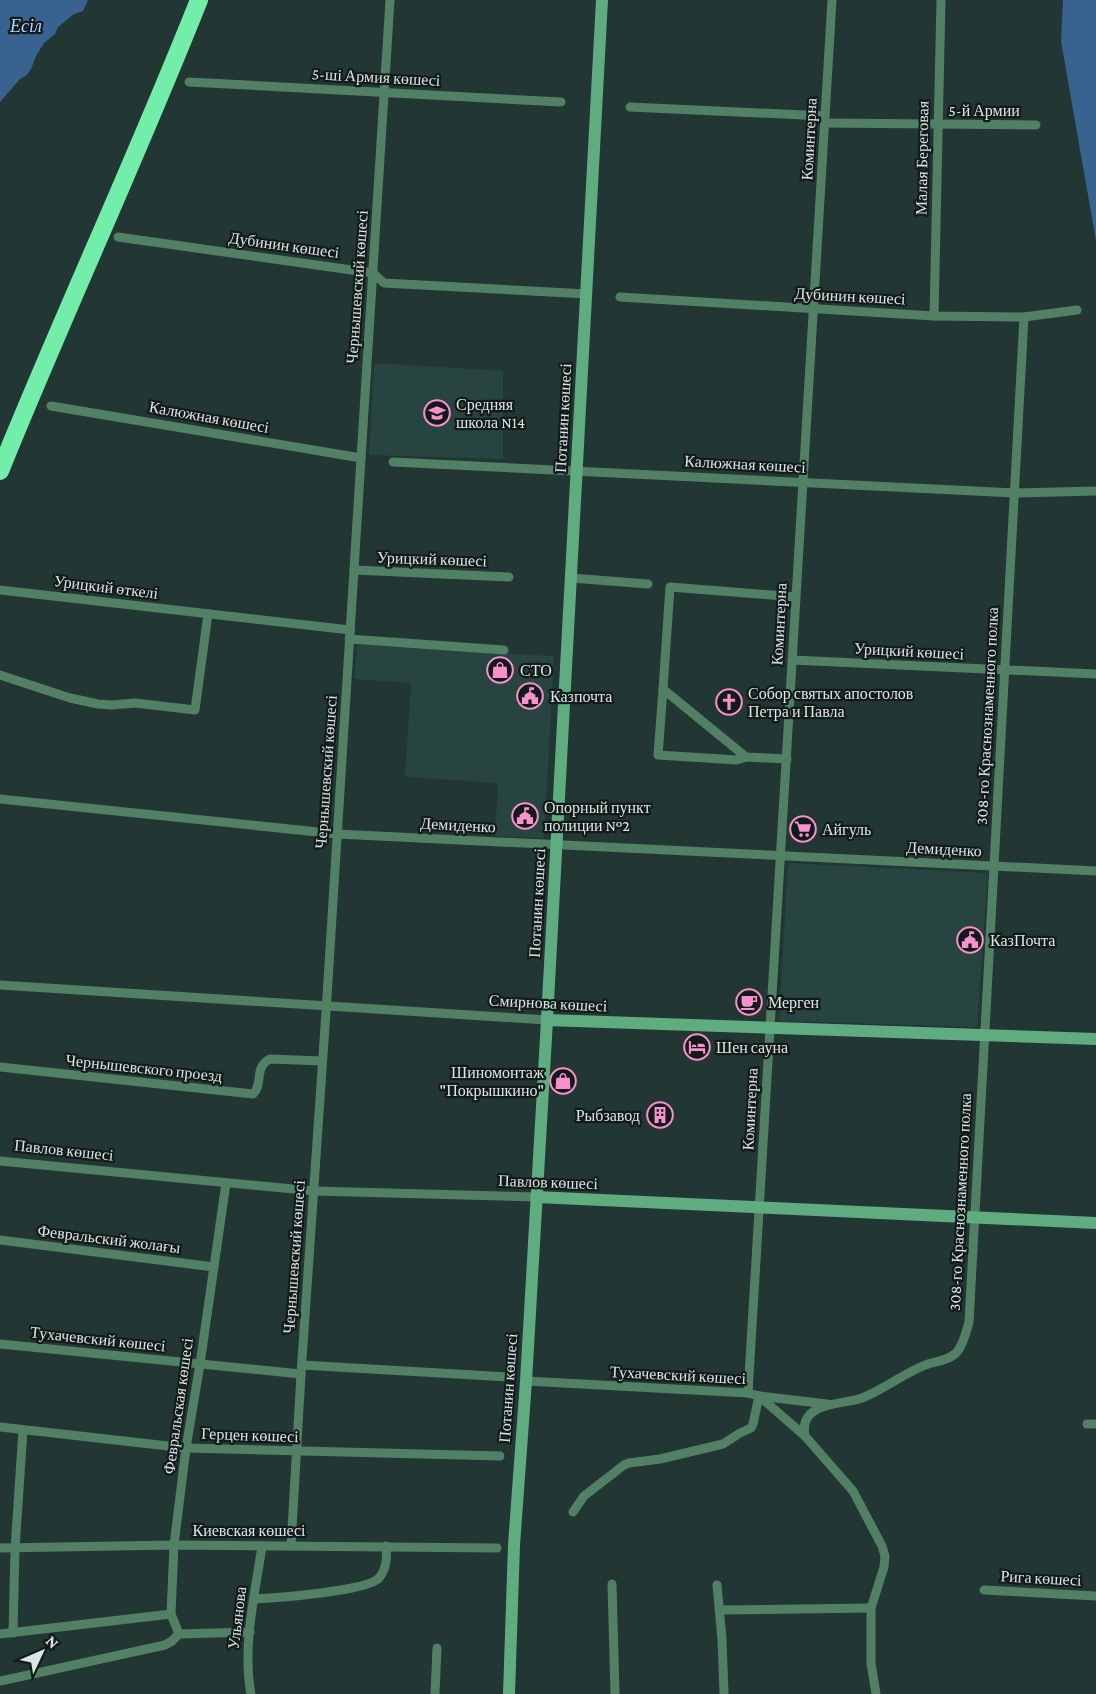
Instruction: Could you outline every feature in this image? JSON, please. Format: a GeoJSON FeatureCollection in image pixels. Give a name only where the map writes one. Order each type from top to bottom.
{"type":"FeatureCollection","features":[{"type":"Feature","properties":{"kind":"highway"},"geometry":{"type":"LineString","coordinates":[[0,471],[167,81],[199,0]]}},
{"type":"Feature","properties":{"kind":"main road","name":"Потанин көшесі"},"geometry":{"type":"LineString","coordinates":[[509,1694],[517,1629],[514,1545],[547,1020],[602,0]]}},
{"type":"Feature","properties":{"kind":"main road","name":"Смирнова көшесі"},"geometry":{"type":"LineString","coordinates":[[547,1020],[1096,1040]]}},
{"type":"Feature","properties":{"kind":"main road","name":"Павлов көшесі"},"geometry":{"type":"LineString","coordinates":[[536,1197],[1096,1223]]}},
{"type":"Feature","properties":{"kind":"street","name":"Чернышевский көшесі"},"geometry":{"type":"LineString","coordinates":[[291,1546],[390,0]]}},
{"type":"Feature","properties":{"kind":"street","name":"Коминтерна"},"geometry":{"type":"LineString","coordinates":[[748,1393],[832,0]]}},
{"type":"Feature","properties":{"kind":"street","name":"Малая Береговая"},"geometry":{"type":"LineString","coordinates":[[934,316],[941,0]]}},
{"type":"Feature","properties":{"kind":"street","name":"5-ші Армия көшесі"},"geometry":{"type":"LineString","coordinates":[[189,82],[561,102]]}},
{"type":"Feature","properties":{"kind":"street","name":"5-й Армии"},"geometry":{"type":"LineString","coordinates":[[630,107],[825,120],[938,125],[1036,125]]}},
{"type":"Feature","properties":{"kind":"street","name":"Дубинин көшесі"},"geometry":{"type":"LineString","coordinates":[[118,237],[373,273],[384,283],[587,294]]}},
{"type":"Feature","properties":{"kind":"street","name":"Дубинин көшесі"},"geometry":{"type":"LineString","coordinates":[[620,297],[934,316],[1024,317],[1077,310]]}},
{"type":"Feature","properties":{"kind":"street","name":"308-го Краснознаменного полка"},"geometry":{"type":"LineString","coordinates":[[966,1333],[969,1322],[975,1218],[1024,317]]}},
{"type":"Feature","properties":{"kind":"street","name":"Калюжная көшесі"},"geometry":{"type":"LineString","coordinates":[[51,406],[362,458]]}},
{"type":"Feature","properties":{"kind":"street","name":"Калюжная көшесі"},"geometry":{"type":"LineString","coordinates":[[393,462],[1015,492],[1096,491]]}},
{"type":"Feature","properties":{"kind":"street","name":"Урицкий көшесі"},"geometry":{"type":"LineString","coordinates":[[354,570],[509,577]]}},
{"type":"Feature","properties":{"kind":"street"},"geometry":{"type":"LineString","coordinates":[[571,578],[648,584]]}},
{"type":"Feature","properties":{"kind":"street"},"geometry":{"type":"LineString","coordinates":[[787,759],[746,757],[737,760],[658,755],[670,587],[796,597]]}},
{"type":"Feature","properties":{"kind":"street","name":"Урицкий өткелі"},"geometry":{"type":"LineString","coordinates":[[0,590],[208,614],[350,634],[504,650]]}},
{"type":"Feature","properties":{"kind":"street"},"geometry":{"type":"LineString","coordinates":[[0,675],[70,698],[98,704],[135,703],[195,710],[208,614]]}},
{"type":"Feature","properties":{"kind":"street","name":"Урицкий көшесі"},"geometry":{"type":"LineString","coordinates":[[792,660],[1096,674]]}},
{"type":"Feature","properties":{"kind":"street"},"geometry":{"type":"LineString","coordinates":[[663,689],[746,757]]}},
{"type":"Feature","properties":{"kind":"street","name":"Демиденко"},"geometry":{"type":"LineString","coordinates":[[0,799],[337,834],[1096,871]]}},
{"type":"Feature","properties":{"kind":"street","name":"Смирнова көшесі"},"geometry":{"type":"LineString","coordinates":[[0,985],[547,1020]]}},
{"type":"Feature","properties":{"kind":"street","name":"Чернышевского проезд"},"geometry":{"type":"LineString","coordinates":[[0,1067],[253,1094],[257,1090],[260,1069],[270,1059],[322,1061]]}},
{"type":"Feature","properties":{"kind":"street","name":"Павлов көшесі"},"geometry":{"type":"LineString","coordinates":[[0,1161],[314,1191],[536,1197]]}},
{"type":"Feature","properties":{"kind":"street","name":"Февральская көшесі"},"geometry":{"type":"LineString","coordinates":[[179,1634],[171,1614],[174,1545],[186,1448],[226,1183]]}},
{"type":"Feature","properties":{"kind":"street","name":"Февральский жолағы"},"geometry":{"type":"LineString","coordinates":[[0,1240],[214,1268]]}},
{"type":"Feature","properties":{"kind":"street","name":"Тухачевский көшесі"},"geometry":{"type":"LineString","coordinates":[[805,1436],[804,1430],[808,1418],[818,1409],[829,1404],[862,1398],[927,1365],[951,1358],[963,1343],[966,1333]]}},
{"type":"Feature","properties":{"kind":"street","name":"Тухачевский көшесі"},"geometry":{"type":"LineString","coordinates":[[0,1344],[200,1364],[508,1377]]}},
{"type":"Feature","properties":{"kind":"street","name":"Тухачевский көшесі"},"geometry":{"type":"LineString","coordinates":[[526,1381],[748,1393],[829,1404]]}},
{"type":"Feature","properties":{"kind":"street"},"geometry":{"type":"LineString","coordinates":[[573,1512],[584,1497],[624,1465],[723,1444],[740,1433],[748,1431],[753,1424],[759,1396],[805,1436],[853,1491],[882,1546],[885,1556],[884,1567],[871,1608],[871,1663],[876,1694]]}},
{"type":"Feature","properties":{"kind":"street","name":"Герцен көшесі"},"geometry":{"type":"LineString","coordinates":[[0,1427],[186,1448],[500,1456]]}},
{"type":"Feature","properties":{"kind":"street"},"geometry":{"type":"LineString","coordinates":[[13,1633],[15,1549],[23,1430]]}},
{"type":"Feature","properties":{"kind":"street","name":"Киевская көшесі"},"geometry":{"type":"LineString","coordinates":[[0,1548],[174,1545],[497,1548]]}},
{"type":"Feature","properties":{"kind":"street","name":"Ульянова"},"geometry":{"type":"LineString","coordinates":[[251,1694],[247,1674],[247,1652],[262,1545]]}},
{"type":"Feature","properties":{"kind":"street"},"geometry":{"type":"LineString","coordinates":[[254,1599],[314,1594],[373,1583],[381,1576],[386,1565],[386,1546]]}},
{"type":"Feature","properties":{"kind":"street"},"geometry":{"type":"LineString","coordinates":[[612,1584],[615,1694]]}},
{"type":"Feature","properties":{"kind":"street"},"geometry":{"type":"LineString","coordinates":[[717,1585],[724,1694]]}},
{"type":"Feature","properties":{"kind":"street","name":"Рига көшесі"},"geometry":{"type":"LineString","coordinates":[[984,1590],[1096,1596]]}},
{"type":"Feature","properties":{"kind":"street"},"geometry":{"type":"LineString","coordinates":[[720,1610],[871,1608]]}},
{"type":"Feature","properties":{"kind":"street"},"geometry":{"type":"LineString","coordinates":[[0,1634],[171,1614]]}},
{"type":"Feature","properties":{"kind":"street"},"geometry":{"type":"LineString","coordinates":[[0,1681],[165,1645],[179,1634],[250,1632]]}},
{"type":"Feature","properties":{"kind":"street"},"geometry":{"type":"LineString","coordinates":[[435,1694],[436,1648]]}},
{"type":"Feature","properties":{"kind":"shaded area","name":"Средняя школа N14"},"geometry":{"type":"Polygon","coordinates":[[[374,363],[503,371],[503,459],[369,455],[374,363]]]}},
{"type":"Feature","properties":{"kind":"shaded area"},"geometry":{"type":"Polygon","coordinates":[[[357,645],[554,656],[544,838],[495,836],[498,783],[405,777],[411,683],[355,679],[357,645]]]}},
{"type":"Feature","properties":{"kind":"shaded area"},"geometry":{"type":"Polygon","coordinates":[[[788,863],[988,873],[977,1027],[779,1021],[788,863]]]}},
{"type":"Feature","properties":{"kind":"water","name":"Есіл"},"geometry":{"type":"Polygon","coordinates":[[[0,0],[88,0],[83,11],[74,14],[58,27],[55,34],[44,43],[27,75],[20,79],[0,102],[0,0]]]}},
{"type":"Feature","properties":{"kind":"water"},"geometry":{"type":"Polygon","coordinates":[[[1063,0],[1096,0],[1096,241],[1061,41],[1063,0]]]}},
{"type":"Feature","properties":{"kind":"place","name":"Средняя школа N14"},"geometry":{"type":"Point","coordinates":[437,413]}},
{"type":"Feature","properties":{"kind":"place","name":"СТО"},"geometry":{"type":"Point","coordinates":[500,670]}},
{"type":"Feature","properties":{"kind":"place","name":"Казпочта"},"geometry":{"type":"Point","coordinates":[530,696]}},
{"type":"Feature","properties":{"kind":"place","name":"Собор святых апостолов Петра и Павла"},"geometry":{"type":"Point","coordinates":[729,702]}},
{"type":"Feature","properties":{"kind":"place","name":"Опорный пункт полиции №2"},"geometry":{"type":"Point","coordinates":[525,816]}},
{"type":"Feature","properties":{"kind":"place","name":"Айгуль"},"geometry":{"type":"Point","coordinates":[803,829]}},
{"type":"Feature","properties":{"kind":"place","name":"КазПочта"},"geometry":{"type":"Point","coordinates":[970,940]}},
{"type":"Feature","properties":{"kind":"place","name":"Мерген"},"geometry":{"type":"Point","coordinates":[749,1002]}},
{"type":"Feature","properties":{"kind":"place","name":"Шен сауна"},"geometry":{"type":"Point","coordinates":[697,1047]}},
{"type":"Feature","properties":{"kind":"place","name":"Шиномонтаж \"Покрышкино\""},"geometry":{"type":"Point","coordinates":[563,1081]}},
{"type":"Feature","properties":{"kind":"place","name":"Рыбзавод"},"geometry":{"type":"Point","coordinates":[660,1115]}}]}
